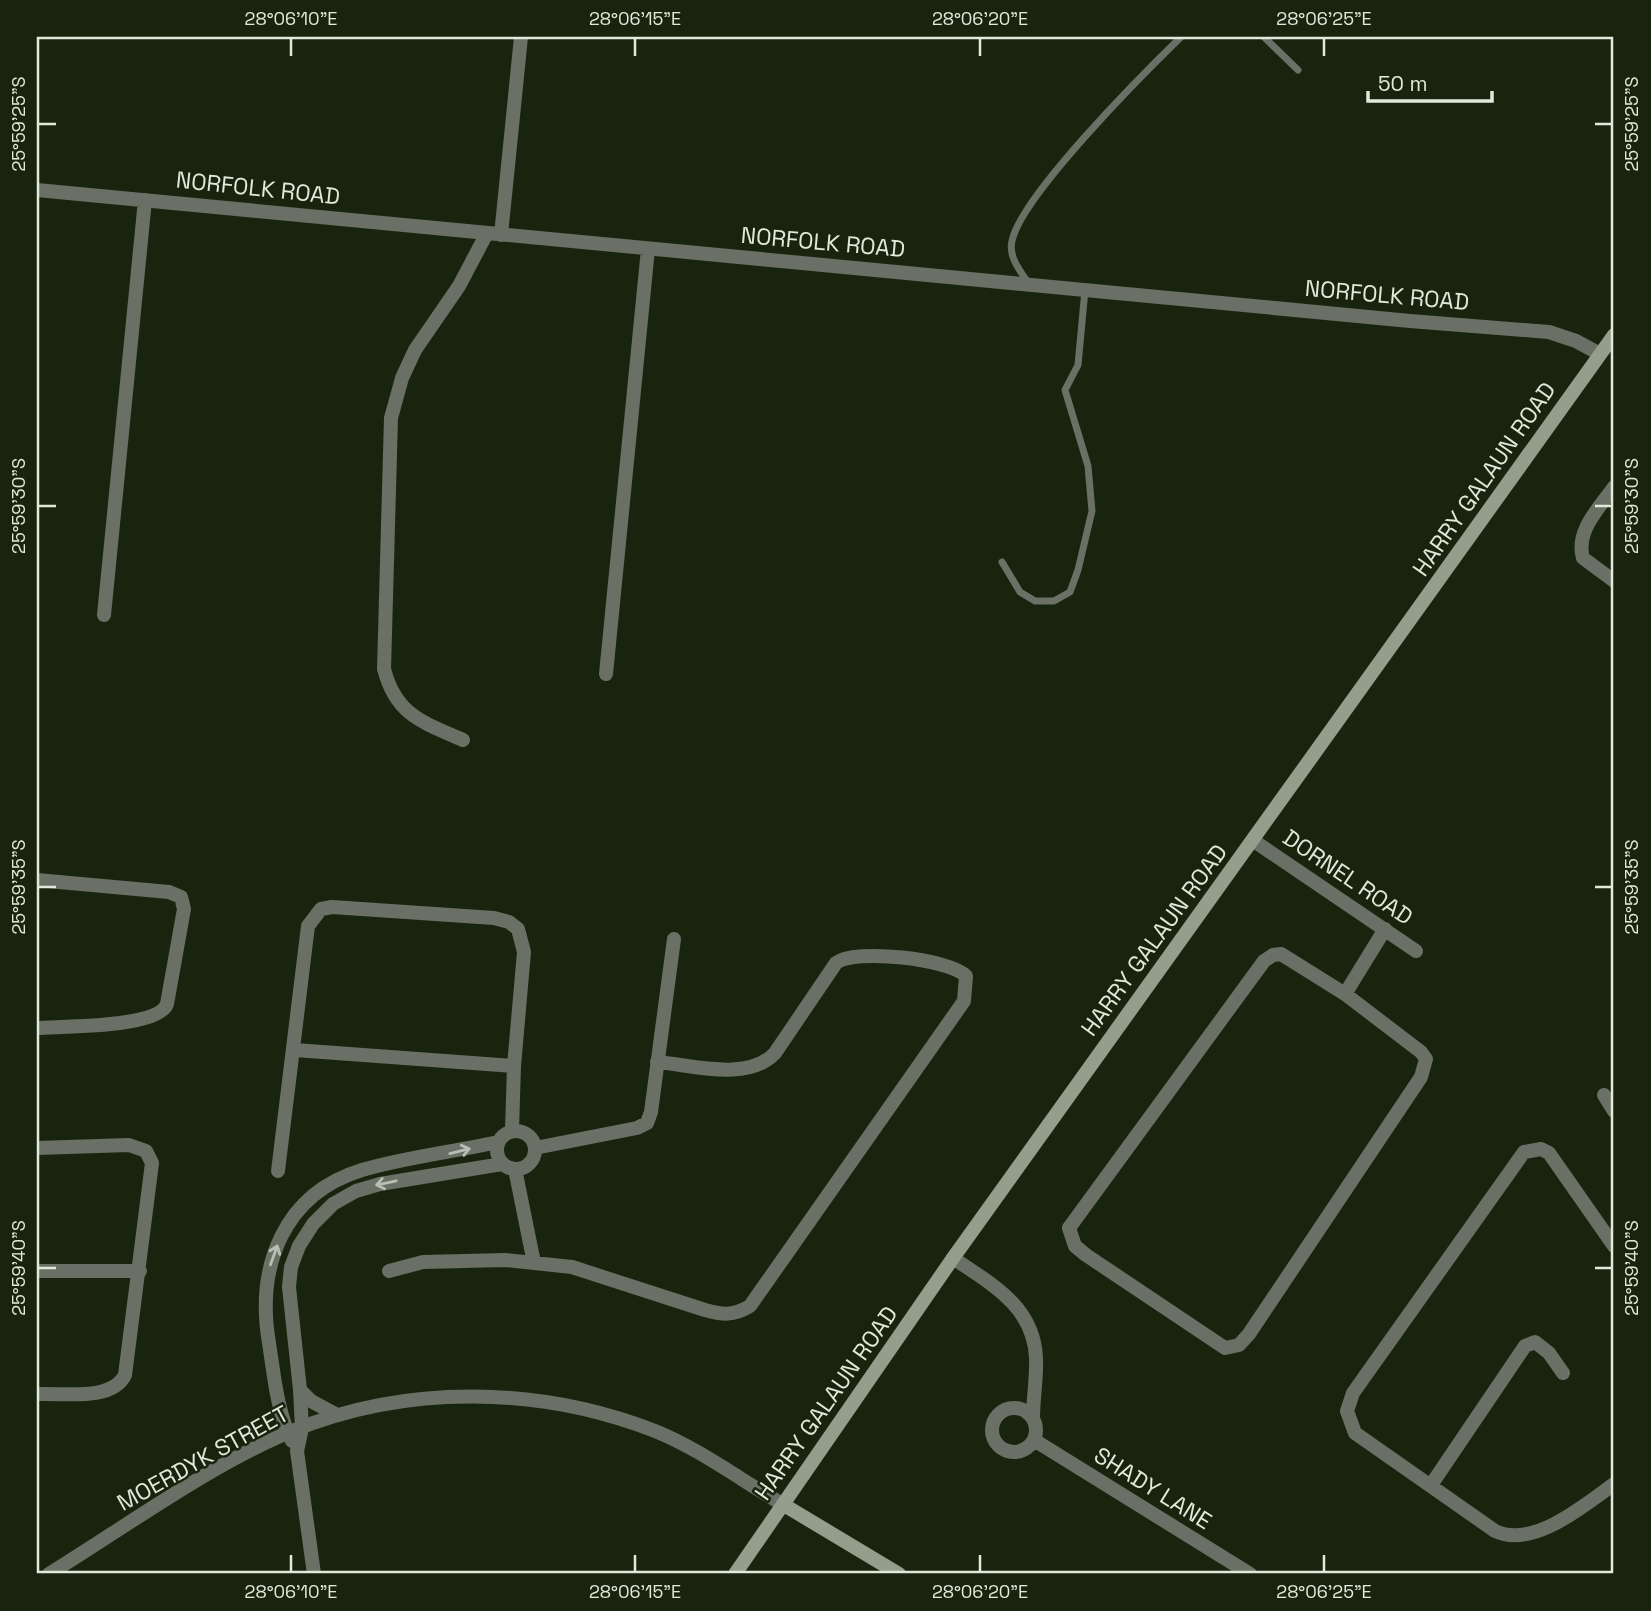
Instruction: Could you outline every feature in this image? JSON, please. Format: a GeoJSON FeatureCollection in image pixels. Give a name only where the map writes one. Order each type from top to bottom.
{"type":"FeatureCollection","features":[{"type":"Feature","properties":{"kind":"main road","name":"HARRY GALAUN ROAD"},"geometry":{"type":"LineString","coordinates":[[735,1574],[953,1258],[1614,335]]}},
{"type":"Feature","properties":{"kind":"main road"},"geometry":{"type":"LineString","coordinates":[[784,1505],[899,1574]]}},
{"type":"Feature","properties":{"kind":"street"},"geometry":{"type":"LineString","coordinates":[[463,740],[418,720],[400,706],[389,687],[384,669],[391,418],[402,378],[415,350],[494,234],[521,37]]}},
{"type":"Feature","properties":{"kind":"street","name":"NORFOLK ROAD"},"geometry":{"type":"LineString","coordinates":[[37,190],[1549,332],[1576,341],[1600,354]]}},
{"type":"Feature","properties":{"kind":"street"},"geometry":{"type":"LineString","coordinates":[[104,615],[145,200]]}},
{"type":"Feature","properties":{"kind":"street"},"geometry":{"type":"LineString","coordinates":[[607,674],[648,249]]}},
{"type":"Feature","properties":{"kind":"street"},"geometry":{"type":"LineString","coordinates":[[1614,487],[1584,531],[1581,548],[1583,558],[1614,581]]}},
{"type":"Feature","properties":{"kind":"street","name":"DORNEL ROAD"},"geometry":{"type":"LineString","coordinates":[[1254,841],[1416,951]]}},
{"type":"Feature","properties":{"kind":"street"},"geometry":{"type":"LineString","coordinates":[[37,880],[169,892],[181,897],[184,911],[167,1004],[159,1015],[138,1021],[37,1028]]}},
{"type":"Feature","properties":{"kind":"street"},"geometry":{"type":"LineString","coordinates":[[278,1171],[309,926],[321,909],[332,907],[494,918],[509,922],[522,937],[512,1130],[498,1142],[361,1170],[336,1181],[309,1200],[289,1220],[272,1255],[265,1284],[269,1341],[287,1433],[297,1451]]}},
{"type":"Feature","properties":{"kind":"street"},"geometry":{"type":"LineString","coordinates":[[1345,994],[1385,929]]}},
{"type":"Feature","properties":{"kind":"street"},"geometry":{"type":"LineString","coordinates":[[535,1148],[642,1127],[651,1112],[674,939]]}},
{"type":"Feature","properties":{"kind":"street"},"geometry":{"type":"LineString","coordinates":[[1281,954],[1345,994],[1421,1052],[1426,1059],[1424,1072],[1249,1334],[1239,1345],[1225,1348],[1086,1255],[1070,1237],[1070,1224],[1267,958],[1281,954]]}},
{"type":"Feature","properties":{"kind":"street"},"geometry":{"type":"LineString","coordinates":[[389,1271],[423,1262],[505,1260],[572,1267],[723,1315],[738,1313],[750,1306],[964,1001],[968,987],[966,976],[953,966],[865,955],[848,956],[835,963],[775,1053],[765,1063],[739,1069],[657,1062]]}},
{"type":"Feature","properties":{"kind":"street"},"geometry":{"type":"LineString","coordinates":[[295,1050],[514,1066]]}},
{"type":"Feature","properties":{"kind":"street"},"geometry":{"type":"LineString","coordinates":[[1604,1095],[1614,1111]]}},
{"type":"Feature","properties":{"kind":"street"},"geometry":{"type":"LineString","coordinates":[[314,1574],[297,1451],[302,1427],[289,1287],[291,1267],[299,1246],[313,1224],[333,1204],[356,1191],[380,1184],[532,1161],[535,1148],[525,1132],[512,1130]]}},
{"type":"Feature","properties":{"kind":"street"},"geometry":{"type":"LineString","coordinates":[[498,1142],[496,1154],[509,1166],[534,1263]]}},
{"type":"Feature","properties":{"kind":"street"},"geometry":{"type":"LineString","coordinates":[[37,1148],[129,1145],[146,1150],[150,1156],[152,1170],[125,1375],[121,1383],[101,1392],[41,1394]]}},
{"type":"Feature","properties":{"kind":"street"},"geometry":{"type":"LineString","coordinates":[[1614,1246],[1549,1153],[1529,1150],[1517,1158],[1349,1402],[1348,1419],[1355,1433],[1495,1531],[1509,1536],[1525,1537],[1541,1531],[1614,1484]]}},
{"type":"Feature","properties":{"kind":"street"},"geometry":{"type":"LineString","coordinates":[[953,1258],[1006,1295],[1028,1322],[1036,1359],[1032,1382],[1032,1418]]}},
{"type":"Feature","properties":{"kind":"street"},"geometry":{"type":"LineString","coordinates":[[37,1271],[140,1271]]}},
{"type":"Feature","properties":{"kind":"street"},"geometry":{"type":"LineString","coordinates":[[269,1341],[295,1338]]}},
{"type":"Feature","properties":{"kind":"street"},"geometry":{"type":"LineString","coordinates":[[1431,1485],[1525,1346],[1535,1342],[1542,1345],[1563,1373]]}},
{"type":"Feature","properties":{"kind":"street"},"geometry":{"type":"LineString","coordinates":[[1013,1408],[1032,1382]]}},
{"type":"Feature","properties":{"kind":"street"},"geometry":{"type":"LineString","coordinates":[[300,1390],[311,1401],[337,1415]]}},
{"type":"Feature","properties":{"kind":"street","name":"MOERDYK STREET"},"geometry":{"type":"LineString","coordinates":[[49,1574],[216,1471],[287,1433],[337,1415],[420,1398],[484,1395],[544,1402],[655,1431],[784,1505]]}},
{"type":"Feature","properties":{"kind":"street"},"geometry":{"type":"LineString","coordinates":[[1013,1408],[1020,1409],[1032,1418],[1036,1425],[1034,1440],[1018,1452],[1003,1450],[994,1440],[994,1420],[999,1413],[1013,1408]]}},
{"type":"Feature","properties":{"kind":"street","name":"SHADY LANE"},"geometry":{"type":"LineString","coordinates":[[1034,1440],[1250,1574]]}},
{"type":"Feature","properties":{"kind":"lane"},"geometry":{"type":"LineString","coordinates":[[1029,285],[1011,250],[1012,239],[1026,213],[1049,180],[1181,37]]}},
{"type":"Feature","properties":{"kind":"lane"},"geometry":{"type":"LineString","coordinates":[[1264,37],[1297,70]]}},
{"type":"Feature","properties":{"kind":"lane"},"geometry":{"type":"LineString","coordinates":[[1002,562],[1020,592],[1035,601],[1054,601],[1069,592],[1078,570],[1092,511],[1088,466],[1065,390],[1078,365],[1085,290]]}}]}
